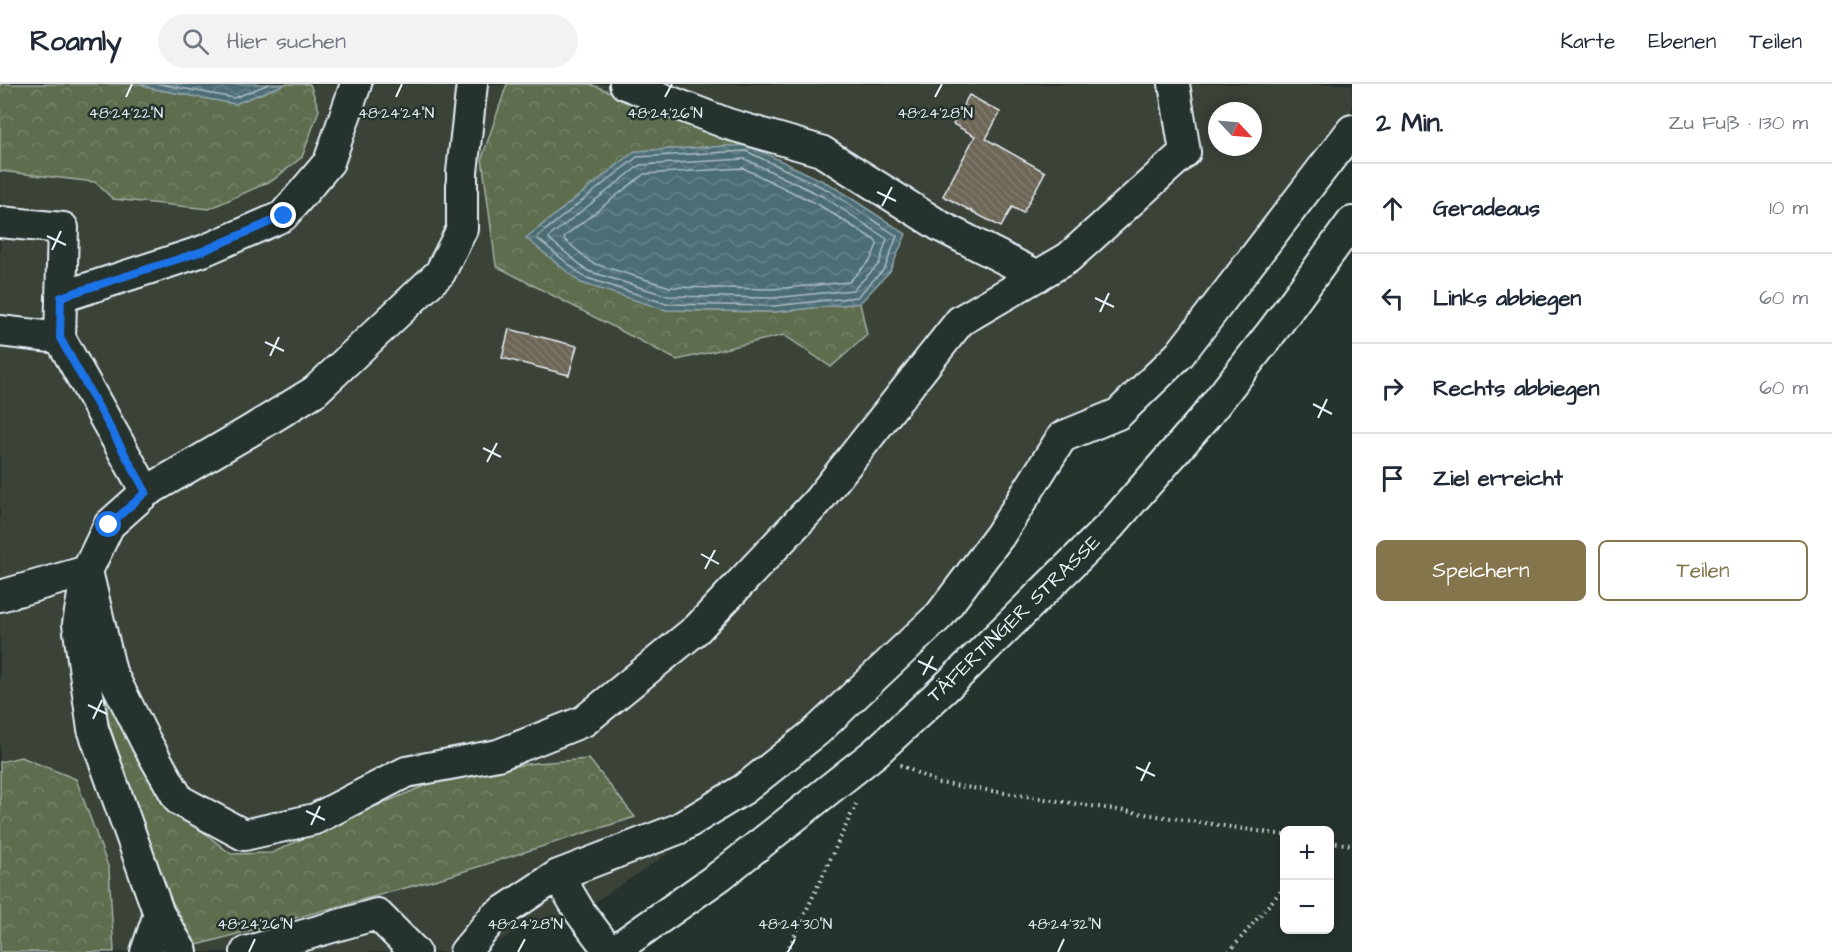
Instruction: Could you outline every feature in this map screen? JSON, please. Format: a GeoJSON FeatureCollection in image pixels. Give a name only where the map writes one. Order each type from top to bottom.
{"type":"FeatureCollection","features":[{"type":"Feature","properties":{"kind":"street"},"geometry":{"type":"LineString","coordinates":[[61,297],[203,251],[284,216],[329,162],[356,84]]}},
{"type":"Feature","properties":{"kind":"street"},"geometry":{"type":"LineString","coordinates":[[182,952],[159,914],[93,729],[78,624],[87,571],[109,525],[146,492],[250,432],[315,391],[440,273],[462,229],[462,172],[472,84]]}},
{"type":"Feature","properties":{"kind":"street"},"geometry":{"type":"LineString","coordinates":[[625,84],[728,124],[821,152],[940,226],[1038,276]]}},
{"type":"Feature","properties":{"kind":"street"},"geometry":{"type":"LineString","coordinates":[[87,571],[111,672],[146,742],[179,800],[244,834],[315,819],[406,771],[498,754],[584,721],[697,629],[817,502],[960,321],[1068,258],[1185,152],[1174,84]]}},
{"type":"Feature","properties":{"kind":"street"},"geometry":{"type":"LineString","coordinates":[[465,952],[493,918],[558,875],[678,829],[744,789],[817,731],[940,615],[1000,534],[1062,437],[1118,414],[1180,354],[1352,130]]}},
{"type":"Feature","properties":{"kind":"street"},"geometry":{"type":"LineString","coordinates":[[0,222],[63,228],[60,338],[146,492]]}},
{"type":"Feature","properties":{"kind":"street","name":"TÄFERTINGER STRASSE"},"geometry":{"type":"LineString","coordinates":[[611,952],[721,875],[875,753],[1111,525],[1206,416],[1274,329],[1352,222]]}},
{"type":"Feature","properties":{"kind":"street"},"geometry":{"type":"LineString","coordinates":[[0,331],[60,338]]}},
{"type":"Feature","properties":{"kind":"street"},"geometry":{"type":"LineString","coordinates":[[0,596],[87,571]]}},
{"type":"Feature","properties":{"kind":"street"},"geometry":{"type":"LineString","coordinates":[[558,875],[580,912],[611,952]]}},
{"type":"Feature","properties":{"kind":"street"},"geometry":{"type":"LineString","coordinates":[[146,952],[159,914]]}},
{"type":"Feature","properties":{"kind":"street"},"geometry":{"type":"LineString","coordinates":[[246,952],[376,914],[415,952]]}},
{"type":"Feature","properties":{"kind":"path"},"geometry":{"type":"LineString","coordinates":[[875,753],[939,783],[1280,834]]}},
{"type":"Feature","properties":{"kind":"path"},"geometry":{"type":"LineString","coordinates":[[787,952],[857,801]]}},
{"type":"Feature","properties":{"kind":"path"},"geometry":{"type":"LineString","coordinates":[[1334,843],[1352,845]]}},
{"type":"Feature","properties":{"kind":"path"},"geometry":{"type":"LineString","coordinates":[[1228,952],[1280,892]]}},
{"type":"Feature","properties":{"kind":"shaded area"},"geometry":{"type":"Polygon","coordinates":[[[310,84],[1352,84],[1352,152],[1333,180],[1219,329],[1119,432],[1070,446],[963,608],[784,777],[554,929],[529,924],[480,952],[114,952],[109,869],[21,757],[0,762],[0,171],[95,182],[113,199],[319,110],[310,84]]]}},
{"type":"Feature","properties":{"kind":"green space"},"geometry":{"type":"Polygon","coordinates":[[[0,84],[141,84],[150,88],[235,104],[285,84],[310,84],[319,110],[302,157],[273,180],[209,209],[113,199],[95,182],[0,171],[0,84]]]}},
{"type":"Feature","properties":{"kind":"green space"},"geometry":{"type":"Polygon","coordinates":[[[507,84],[590,84],[748,145],[635,151],[526,238],[666,310],[774,312],[860,303],[867,335],[831,367],[784,335],[677,360],[496,266],[482,158],[507,84]]]}},
{"type":"Feature","properties":{"kind":"green space"},"geometry":{"type":"Polygon","coordinates":[[[92,663],[184,817],[231,854],[272,853],[345,819],[448,776],[535,763],[589,759],[635,817],[449,876],[197,945],[159,878],[102,702],[92,663]]]}},
{"type":"Feature","properties":{"kind":"green space"},"geometry":{"type":"Polygon","coordinates":[[[21,757],[76,779],[109,869],[114,952],[0,952],[0,762],[21,757]]]}},
{"type":"Feature","properties":{"kind":"water"},"geometry":{"type":"Polygon","coordinates":[[[141,84],[285,84],[235,104],[150,88],[141,84]]]}},
{"type":"Feature","properties":{"kind":"water"},"geometry":{"type":"Polygon","coordinates":[[[748,145],[831,185],[906,234],[890,271],[860,303],[774,312],[666,310],[581,283],[526,238],[635,151],[748,145]]]}},
{"type":"Feature","properties":{"kind":"building"},"geometry":{"type":"Polygon","coordinates":[[[969,95],[1000,112],[986,139],[1045,172],[1023,213],[1012,207],[1001,227],[943,196],[975,136],[953,124],[969,95]]]}},
{"type":"Feature","properties":{"kind":"building"},"geometry":{"type":"Polygon","coordinates":[[[509,329],[577,346],[569,375],[502,358],[509,329]]]}},
{"type":"Feature","properties":{"kind":"route"},"geometry":{"type":"LineString","coordinates":[[109,525],[146,492],[60,338],[61,297],[203,251],[284,216]]}}]}
